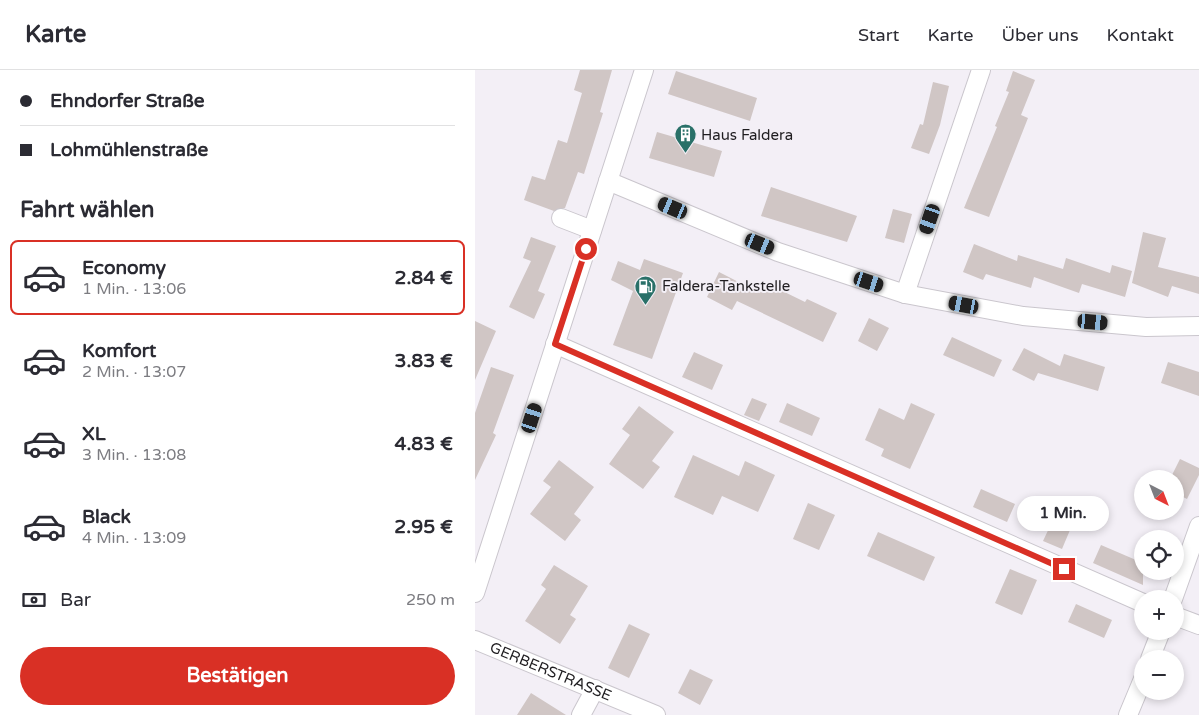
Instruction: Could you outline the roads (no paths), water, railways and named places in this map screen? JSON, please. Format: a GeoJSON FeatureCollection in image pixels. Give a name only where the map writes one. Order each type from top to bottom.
{"type":"FeatureCollection","features":[{"type":"Feature","properties":{"kind":"street"},"geometry":{"type":"LineString","coordinates":[[475,593],[480,563],[555,344],[643,70]]}},
{"type":"Feature","properties":{"kind":"street"},"geometry":{"type":"LineString","coordinates":[[905,294],[981,70]]}},
{"type":"Feature","properties":{"kind":"street"},"geometry":{"type":"LineString","coordinates":[[608,181],[778,252],[905,294],[1023,316],[1146,327],[1199,326]]}},
{"type":"Feature","properties":{"kind":"street"},"geometry":{"type":"LineString","coordinates":[[561,218],[592,230]]}},
{"type":"Feature","properties":{"kind":"street"},"geometry":{"type":"LineString","coordinates":[[555,344],[1134,599]]}},
{"type":"Feature","properties":{"kind":"street"},"geometry":{"type":"LineString","coordinates":[[1176,590],[1199,526]]}},
{"type":"Feature","properties":{"kind":"street"},"geometry":{"type":"LineString","coordinates":[[1184,619],[1199,625]]}},
{"type":"Feature","properties":{"kind":"street","name":"GERBERSTRASSE"},"geometry":{"type":"LineString","coordinates":[[475,640],[656,715]]}},
{"type":"Feature","properties":{"kind":"street"},"geometry":{"type":"LineString","coordinates":[[581,715],[595,689]]}},
{"type":"Feature","properties":{"kind":"street"},"geometry":{"type":"LineString","coordinates":[[1128,715],[1134,700]]}},
{"type":"Feature","properties":{"kind":"place","name":"Haus Faldera"},"geometry":{"type":"Point","coordinates":[685,154]}},
{"type":"Feature","properties":{"kind":"place","name":"Faldera-Tankstelle"},"geometry":{"type":"Point","coordinates":[646,305]}}]}
